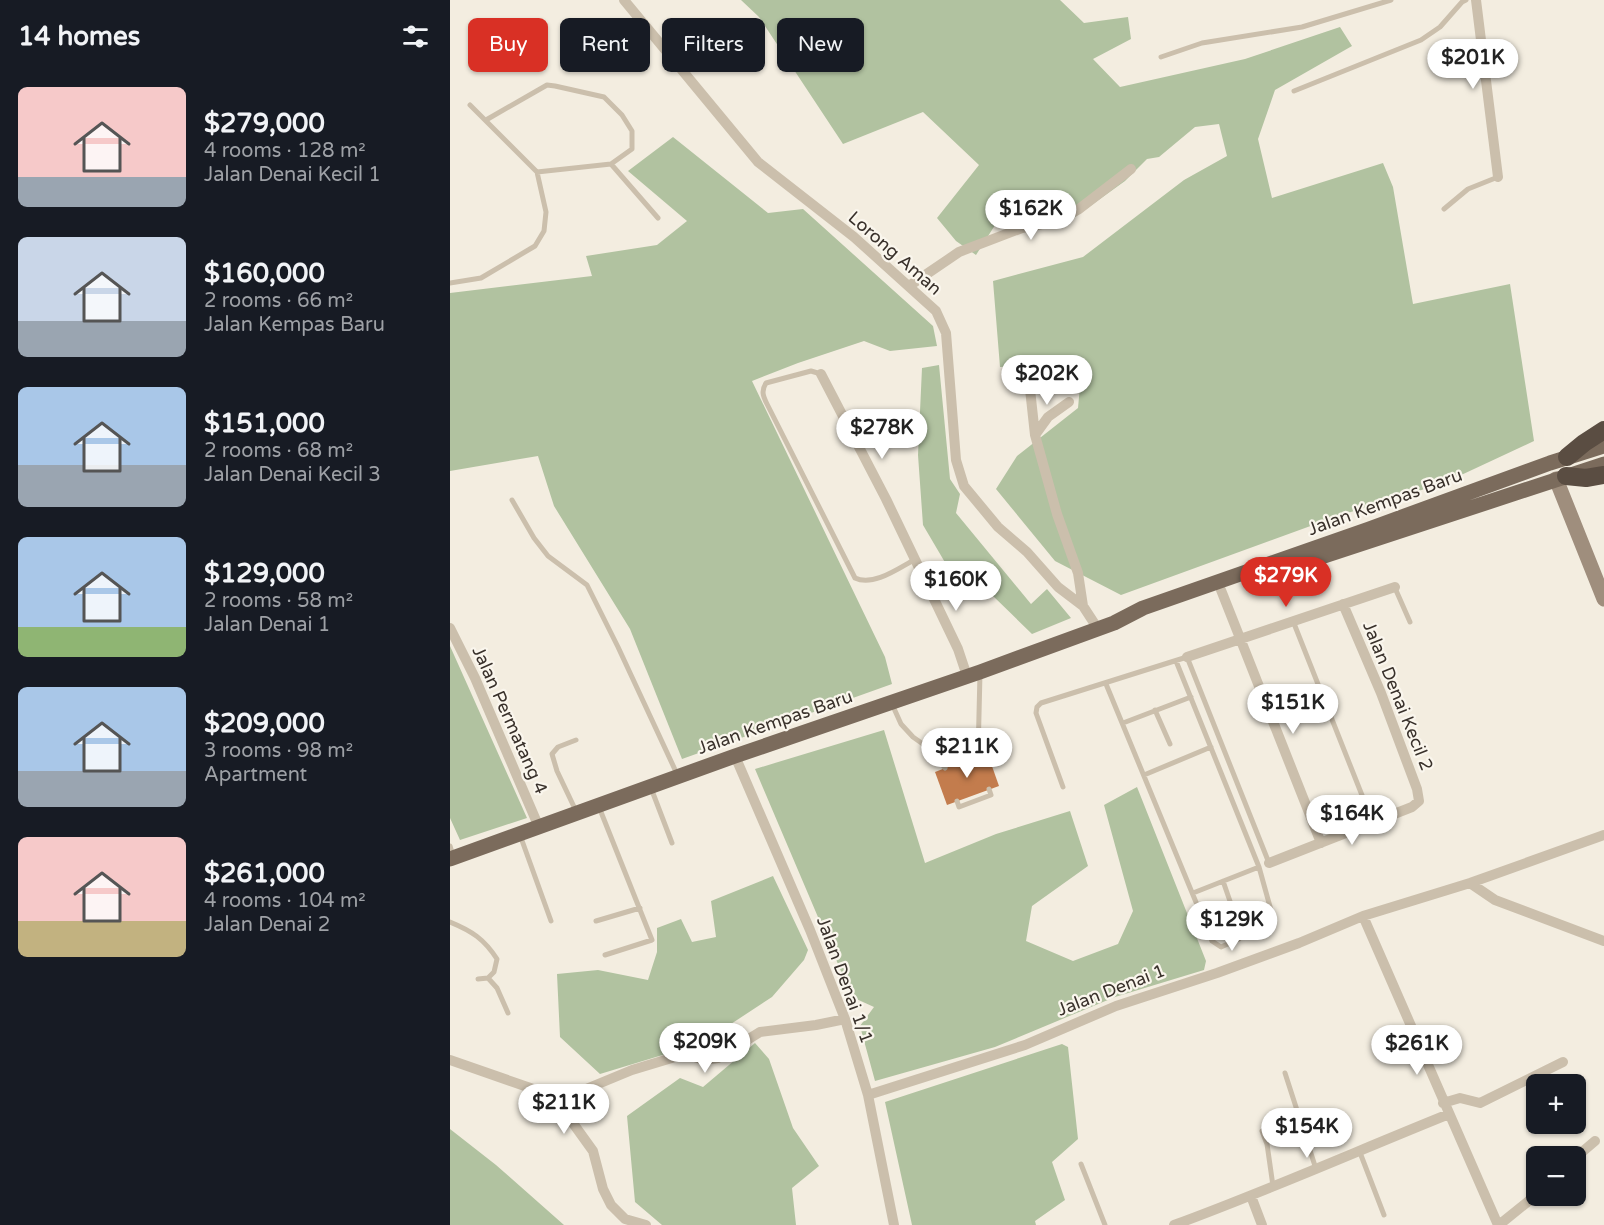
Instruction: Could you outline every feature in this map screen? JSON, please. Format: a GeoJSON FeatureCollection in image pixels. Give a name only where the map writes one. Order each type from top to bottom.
{"type":"FeatureCollection","features":[{"type":"Feature","properties":{"kind":"highway"},"geometry":{"type":"LineString","coordinates":[[1567,457],[1584,442],[1604,430]]}},
{"type":"Feature","properties":{"kind":"highway"},"geometry":{"type":"LineString","coordinates":[[1561,477],[1586,478],[1604,475]]}},
{"type":"Feature","properties":{"kind":"main road","name":"Jalan Kempas Baru"},"geometry":{"type":"LineString","coordinates":[[451,854],[577,813],[974,674],[1114,623],[1143,608],[1567,457],[1604,446]]}},
{"type":"Feature","properties":{"kind":"main road","name":"Jalan Kempas Baru"},"geometry":{"type":"LineString","coordinates":[[1114,623],[1145,617],[1604,464]]}},
{"type":"Feature","properties":{"kind":"street","name":"Lorong Aman"},"geometry":{"type":"LineString","coordinates":[[624,0],[758,162],[854,237],[934,308],[945,329],[956,460],[964,486],[998,527],[1027,552],[1058,587],[1083,606],[1098,629]]}},
{"type":"Feature","properties":{"kind":"street"},"geometry":{"type":"LineString","coordinates":[[1476,0],[1498,177]]}},
{"type":"Feature","properties":{"kind":"street"},"geometry":{"type":"LineString","coordinates":[[909,286],[969,247],[1022,228],[1057,220],[1079,209],[1131,169]]}},
{"type":"Feature","properties":{"kind":"street"},"geometry":{"type":"LineString","coordinates":[[821,374],[886,499],[958,649],[974,674]]}},
{"type":"Feature","properties":{"kind":"street"},"geometry":{"type":"LineString","coordinates":[[1029,380],[1035,435],[1078,573],[1083,606]]}},
{"type":"Feature","properties":{"kind":"street"},"geometry":{"type":"LineString","coordinates":[[1035,435],[1048,417],[1069,402]]}},
{"type":"Feature","properties":{"kind":"street"},"geometry":{"type":"LineString","coordinates":[[1561,477],[1604,599]]}},
{"type":"Feature","properties":{"kind":"street"},"geometry":{"type":"LineString","coordinates":[[1181,659],[1395,587]]}},
{"type":"Feature","properties":{"kind":"street"},"geometry":{"type":"LineString","coordinates":[[1221,590],[1321,843]]}},
{"type":"Feature","properties":{"kind":"street","name":"Jalan Denai Kecil 2"},"geometry":{"type":"LineString","coordinates":[[1343,604],[1418,789],[1419,801],[1412,807],[1373,823]]}},
{"type":"Feature","properties":{"kind":"street","name":"Jalan Permatang 4"},"geometry":{"type":"LineString","coordinates":[[450,628],[475,678],[538,825]]}},
{"type":"Feature","properties":{"kind":"street","name":"Jalan Denai 1/1"},"geometry":{"type":"LineString","coordinates":[[735,756],[810,930],[845,1019],[868,1095],[894,1225]]}},
{"type":"Feature","properties":{"kind":"street"},"geometry":{"type":"LineString","coordinates":[[1264,865],[1373,823]]}},
{"type":"Feature","properties":{"kind":"street","name":"Jalan Denai 1"},"geometry":{"type":"LineString","coordinates":[[868,1095],[1025,1045],[1116,1006],[1237,965],[1363,916],[1470,883],[1604,835]]}},
{"type":"Feature","properties":{"kind":"street"},"geometry":{"type":"LineString","coordinates":[[1470,883],[1495,900],[1604,941]]}},
{"type":"Feature","properties":{"kind":"street"},"geometry":{"type":"LineString","coordinates":[[1363,916],[1498,1225],[1526,1204]]}},
{"type":"Feature","properties":{"kind":"street"},"geometry":{"type":"LineString","coordinates":[[557,1101],[632,1070],[686,1054],[704,1060],[718,1058],[760,1032],[845,1019]]}},
{"type":"Feature","properties":{"kind":"street"},"geometry":{"type":"LineString","coordinates":[[450,1060],[542,1092],[557,1101],[592,1151],[603,1189],[611,1205],[625,1219],[646,1225]]}},
{"type":"Feature","properties":{"kind":"street"},"geometry":{"type":"LineString","coordinates":[[1443,1103],[1460,1098],[1480,1102],[1563,1062]]}},
{"type":"Feature","properties":{"kind":"street"},"geometry":{"type":"LineString","coordinates":[[1174,1225],[1273,1188],[1449,1114]]}},
{"type":"Feature","properties":{"kind":"street"},"geometry":{"type":"LineString","coordinates":[[1586,1149],[1595,1141]]}},
{"type":"Feature","properties":{"kind":"street"},"geometry":{"type":"LineString","coordinates":[[1251,1196],[1262,1225]]}},
{"type":"Feature","properties":{"kind":"lane"},"geometry":{"type":"LineString","coordinates":[[1161,57],[1202,43],[1302,27],[1391,0]]}},
{"type":"Feature","properties":{"kind":"lane"},"geometry":{"type":"LineString","coordinates":[[1294,91],[1421,40],[1440,27],[1466,0]]}},
{"type":"Feature","properties":{"kind":"lane"},"geometry":{"type":"LineString","coordinates":[[486,120],[547,86],[604,97],[622,115],[632,131],[632,149],[611,164],[537,172]]}},
{"type":"Feature","properties":{"kind":"lane"},"geometry":{"type":"LineString","coordinates":[[450,283],[481,278],[535,246],[544,231],[546,212],[537,172],[470,105]]}},
{"type":"Feature","properties":{"kind":"lane"},"geometry":{"type":"LineString","coordinates":[[611,164],[658,218]]}},
{"type":"Feature","properties":{"kind":"lane"},"geometry":{"type":"LineString","coordinates":[[1444,209],[1468,189],[1498,177]]}},
{"type":"Feature","properties":{"kind":"lane"},"geometry":{"type":"LineString","coordinates":[[821,374],[811,371],[766,383],[762,388],[762,394],[855,578],[865,582],[914,560]]}},
{"type":"Feature","properties":{"kind":"lane"},"geometry":{"type":"LineString","coordinates":[[512,500],[534,538],[548,556],[587,585],[678,776]]}},
{"type":"Feature","properties":{"kind":"lane"},"geometry":{"type":"LineString","coordinates":[[1395,587],[1410,622]]}},
{"type":"Feature","properties":{"kind":"lane"},"geometry":{"type":"LineString","coordinates":[[1293,621],[1373,823]]}},
{"type":"Feature","properties":{"kind":"lane"},"geometry":{"type":"LineString","coordinates":[[1063,787],[1036,713],[1037,707],[1181,659]]}},
{"type":"Feature","properties":{"kind":"lane"},"geometry":{"type":"LineString","coordinates":[[1181,659],[1191,697],[1211,747],[1264,865]]}},
{"type":"Feature","properties":{"kind":"lane"},"geometry":{"type":"LineString","coordinates":[[1181,659],[1264,865],[1274,921]]}},
{"type":"Feature","properties":{"kind":"lane"},"geometry":{"type":"LineString","coordinates":[[974,674],[980,730],[978,756]]}},
{"type":"Feature","properties":{"kind":"lane"},"geometry":{"type":"LineString","coordinates":[[1107,684],[1214,944],[1221,946],[1241,937],[1241,930],[1223,881]]}},
{"type":"Feature","properties":{"kind":"lane"},"geometry":{"type":"LineString","coordinates":[[1122,723],[1191,697]]}},
{"type":"Feature","properties":{"kind":"lane"},"geometry":{"type":"LineString","coordinates":[[892,703],[901,724],[913,737],[930,749],[945,768]]}},
{"type":"Feature","properties":{"kind":"lane"},"geometry":{"type":"LineString","coordinates":[[1155,710],[1170,744]]}},
{"type":"Feature","properties":{"kind":"lane"},"geometry":{"type":"LineString","coordinates":[[930,749],[980,730]]}},
{"type":"Feature","properties":{"kind":"lane"},"geometry":{"type":"LineString","coordinates":[[576,740],[558,747],[552,754],[557,771],[577,813]]}},
{"type":"Feature","properties":{"kind":"lane"},"geometry":{"type":"LineString","coordinates":[[1144,775],[1211,747]]}},
{"type":"Feature","properties":{"kind":"lane"},"geometry":{"type":"LineString","coordinates":[[650,786],[672,843]]}},
{"type":"Feature","properties":{"kind":"lane"},"geometry":{"type":"LineString","coordinates":[[957,801],[959,807],[991,795],[989,789]]}},
{"type":"Feature","properties":{"kind":"lane"},"geometry":{"type":"LineString","coordinates":[[598,805],[652,940],[605,955]]}},
{"type":"Feature","properties":{"kind":"lane"},"geometry":{"type":"LineString","coordinates":[[520,832],[551,921]]}},
{"type":"Feature","properties":{"kind":"lane"},"geometry":{"type":"LineString","coordinates":[[1193,893],[1264,865]]}},
{"type":"Feature","properties":{"kind":"lane"},"geometry":{"type":"LineString","coordinates":[[597,921],[640,908]]}},
{"type":"Feature","properties":{"kind":"lane"},"geometry":{"type":"LineString","coordinates":[[450,922],[469,929],[497,959],[494,972],[488,978],[478,979]]}},
{"type":"Feature","properties":{"kind":"lane"},"geometry":{"type":"LineString","coordinates":[[488,978],[497,988],[508,1013]]}},
{"type":"Feature","properties":{"kind":"lane"},"geometry":{"type":"LineString","coordinates":[[1285,1073],[1316,1170]]}},
{"type":"Feature","properties":{"kind":"lane"},"geometry":{"type":"LineString","coordinates":[[1262,1131],[1267,1144],[1273,1188]]}},
{"type":"Feature","properties":{"kind":"lane"},"geometry":{"type":"LineString","coordinates":[[1359,1150],[1384,1215]]}},
{"type":"Feature","properties":{"kind":"lane"},"geometry":{"type":"LineString","coordinates":[[1081,1164],[1105,1225]]}},
{"type":"Feature","properties":{"kind":"green space"},"geometry":{"type":"Polygon","coordinates":[[[741,0],[1060,0],[1084,23],[1128,17],[1131,39],[1093,59],[1120,87],[1245,59],[1340,27],[1352,46],[1275,90],[1258,139],[1272,198],[1383,163],[1393,187],[1413,304],[1510,284],[1534,441],[1444,483],[1338,516],[1121,595],[1055,561],[996,489],[1017,456],[1078,408],[1082,364],[1000,367],[993,281],[1083,257],[1184,180],[1227,156],[1219,124],[1195,127],[1159,157],[1147,159],[1125,181],[1075,217],[1040,228],[1028,217],[1004,211],[976,255],[956,241],[937,218],[979,165],[923,112],[843,144],[795,72],[864,72],[864,18],[777,18],[777,44],[765,26],[765,18],[759,17],[741,0]]]}},
{"type":"Feature","properties":{"kind":"green space"},"geometry":{"type":"Polygon","coordinates":[[[673,137],[768,213],[803,209],[933,326],[937,346],[890,351],[864,341],[752,381],[885,657],[892,684],[682,759],[630,629],[554,506],[538,456],[450,471],[450,293],[592,276],[586,256],[657,245],[687,221],[628,171],[673,137]]]}},
{"type":"Feature","properties":{"kind":"green space"},"geometry":{"type":"Polygon","coordinates":[[[939,365],[950,479],[960,494],[956,513],[1031,604],[1047,589],[1071,618],[1032,634],[992,595],[963,593],[923,525],[918,455],[922,368],[939,365]]]}},
{"type":"Feature","properties":{"kind":"green space"},"geometry":{"type":"Polygon","coordinates":[[[450,646],[527,818],[460,840],[450,818],[450,646]]]}},
{"type":"Feature","properties":{"kind":"green space"},"geometry":{"type":"Polygon","coordinates":[[[884,730],[925,863],[996,834],[1070,811],[1088,866],[1032,906],[1026,941],[1073,961],[1118,944],[1133,911],[1104,805],[1137,787],[1206,961],[1204,970],[1115,997],[995,1047],[875,1081],[860,1026],[874,1007],[852,997],[755,769],[884,730]]]}},
{"type":"Feature","properties":{"kind":"green space"},"geometry":{"type":"Polygon","coordinates":[[[773,876],[808,950],[804,960],[772,997],[702,1043],[600,1074],[560,1037],[557,974],[598,970],[648,980],[657,952],[657,928],[681,919],[692,942],[716,937],[711,901],[773,876]]]}},
{"type":"Feature","properties":{"kind":"green space"},"geometry":{"type":"Polygon","coordinates":[[[755,1043],[769,1059],[793,1128],[819,1166],[792,1188],[796,1225],[662,1225],[635,1202],[627,1116],[680,1078],[703,1087],[755,1043]]]}},
{"type":"Feature","properties":{"kind":"green space"},"geometry":{"type":"Polygon","coordinates":[[[1062,1044],[1068,1047],[1078,1139],[1052,1162],[1065,1200],[1035,1221],[1036,1225],[912,1225],[885,1102],[1062,1044]]]}},
{"type":"Feature","properties":{"kind":"green space"},"geometry":{"type":"Polygon","coordinates":[[[450,1129],[496,1165],[564,1225],[450,1225],[450,1129]]]}},
{"type":"Feature","properties":{"kind":"building"},"geometry":{"type":"Polygon","coordinates":[[[987,752],[999,786],[947,805],[935,772],[987,752]]]}}]}
